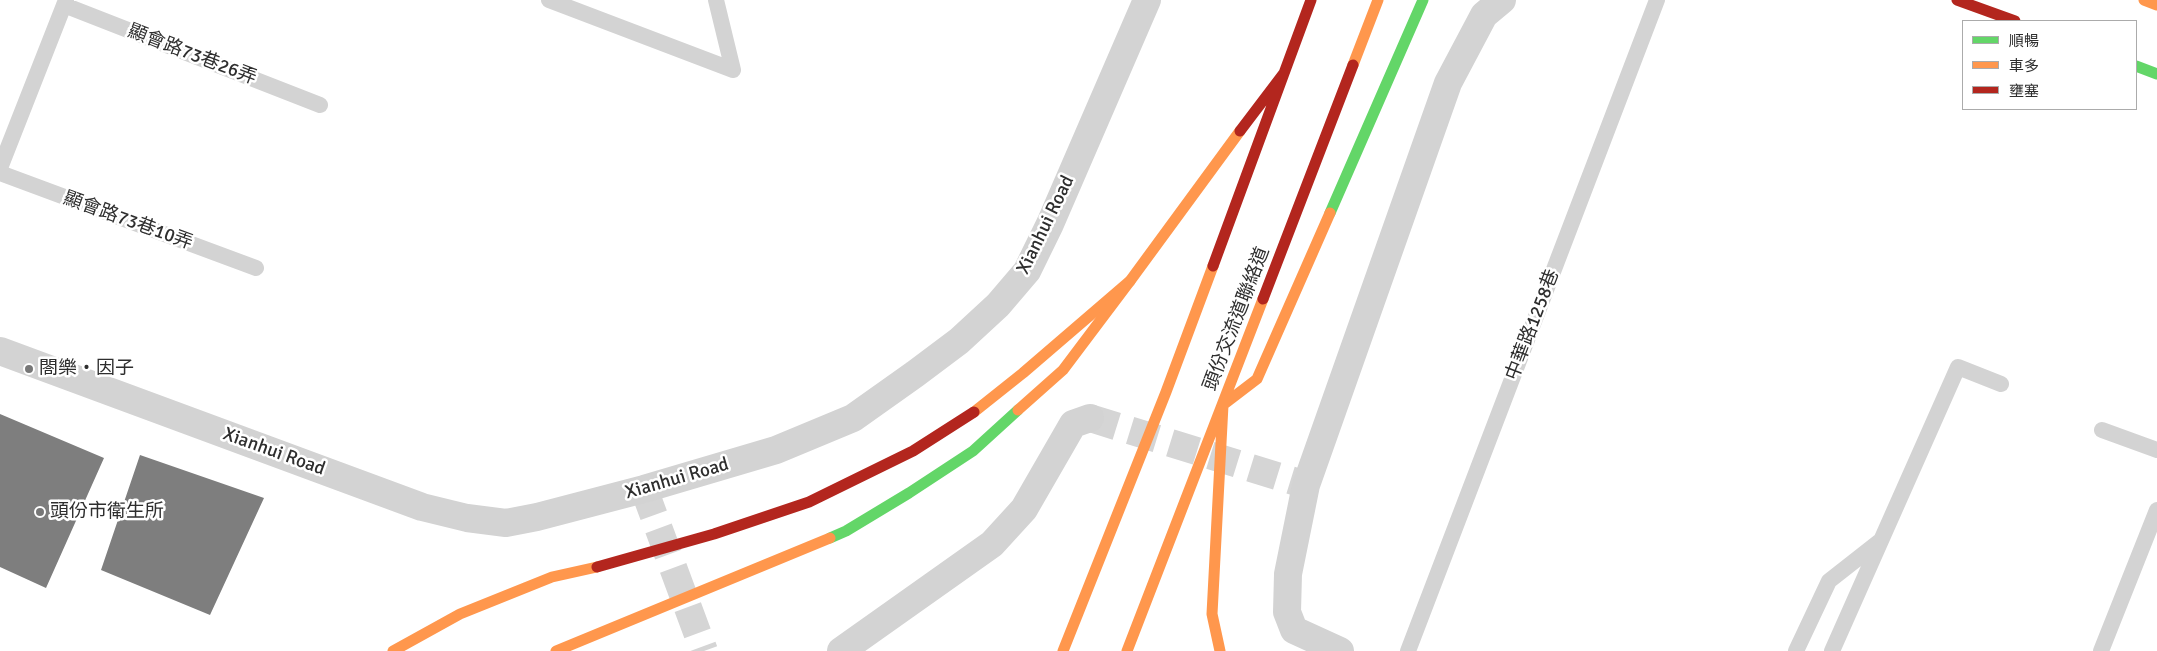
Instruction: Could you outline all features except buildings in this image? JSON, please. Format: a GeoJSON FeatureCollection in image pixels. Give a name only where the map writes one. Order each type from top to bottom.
{"type":"FeatureCollection","features":[{"type":"Feature","properties":{"kind":"main road"},"geometry":{"type":"LineString","coordinates":[[556,651],[846,531],[973,451],[1063,370],[1201,182],[1284,73],[1298,0]]}},
{"type":"Feature","properties":{"kind":"main road"},"geometry":{"type":"LineString","coordinates":[[1063,651],[1166,392],[1311,0]]}},
{"type":"Feature","properties":{"kind":"main road","name":"頭份交流道聯絡道"},"geometry":{"type":"LineString","coordinates":[[1127,651],[1378,0]]}},
{"type":"Feature","properties":{"kind":"main road"},"geometry":{"type":"LineString","coordinates":[[1220,651],[1212,614],[1223,405],[1257,379],[1423,0]]}},
{"type":"Feature","properties":{"kind":"main road"},"geometry":{"type":"LineString","coordinates":[[1957,0],[2012,20]]}},
{"type":"Feature","properties":{"kind":"main road"},"geometry":{"type":"LineString","coordinates":[[2144,0],[2157,5]]}},
{"type":"Feature","properties":{"kind":"main road"},"geometry":{"type":"LineString","coordinates":[[2137,66],[2157,74]]}},
{"type":"Feature","properties":{"kind":"main road"},"geometry":{"type":"LineString","coordinates":[[393,651],[460,614],[552,577],[604,565],[762,519],[809,502],[864,477],[913,450],[974,412],[1024,373],[1130,281]]}},
{"type":"Feature","properties":{"kind":"street","name":"Xianhui Road"},"geometry":{"type":"LineString","coordinates":[[0,351],[422,507],[467,518],[506,523],[537,517],[644,489],[776,450],[853,418],[916,374],[959,341],[998,306],[1027,271],[1050,224],[1147,0]]}},
{"type":"Feature","properties":{"kind":"street"},"geometry":{"type":"LineString","coordinates":[[1340,651],[1294,630],[1286,612],[1288,574],[1306,486],[1448,83],[1484,15],[1502,0]]}},
{"type":"Feature","properties":{"kind":"street"},"geometry":{"type":"LineString","coordinates":[[841,651],[992,544],[1024,509],[1073,424],[1090,418]]}},
{"type":"Feature","properties":{"kind":"lane"},"geometry":{"type":"LineString","coordinates":[[549,0],[733,70],[716,0]]}},
{"type":"Feature","properties":{"kind":"lane","name":"中華路1258巷"},"geometry":{"type":"LineString","coordinates":[[1408,651],[1657,0]]}},
{"type":"Feature","properties":{"kind":"lane"},"geometry":{"type":"LineString","coordinates":[[0,168],[65,2]]}},
{"type":"Feature","properties":{"kind":"lane","name":"顯會路73巷26弄"},"geometry":{"type":"LineString","coordinates":[[65,2],[320,105]]}},
{"type":"Feature","properties":{"kind":"lane","name":"顯會路73巷10弄"},"geometry":{"type":"LineString","coordinates":[[0,173],[256,268]]}},
{"type":"Feature","properties":{"kind":"lane"},"geometry":{"type":"LineString","coordinates":[[1832,651],[1958,366],[2001,384]]}},
{"type":"Feature","properties":{"kind":"lane"},"geometry":{"type":"LineString","coordinates":[[2102,430],[2157,450]]}},
{"type":"Feature","properties":{"kind":"lane"},"geometry":{"type":"LineString","coordinates":[[2101,651],[2157,510]]}},
{"type":"Feature","properties":{"kind":"lane"},"geometry":{"type":"LineString","coordinates":[[1796,651],[1828,581],[1882,540]]}},
{"type":"Feature","properties":{"kind":"tunnel"},"geometry":{"type":"LineString","coordinates":[[1090,418],[1306,485]]}},
{"type":"Feature","properties":{"kind":"tunnel"},"geometry":{"type":"LineString","coordinates":[[644,489],[704,651]]}},
{"type":"Feature","properties":{"kind":"traffic: fast"},"geometry":{"type":"LineString","coordinates":[[1330,213],[1423,0]]}},
{"type":"Feature","properties":{"kind":"traffic: fast"},"geometry":{"type":"LineString","coordinates":[[2137,66],[2157,74]]}},
{"type":"Feature","properties":{"kind":"traffic: fast"},"geometry":{"type":"LineString","coordinates":[[830,538],[846,531],[909,493],[973,451],[1018,410]]}},
{"type":"Feature","properties":{"kind":"traffic: slow"},"geometry":{"type":"LineString","coordinates":[[1353,65],[1378,0]]}},
{"type":"Feature","properties":{"kind":"traffic: slow"},"geometry":{"type":"LineString","coordinates":[[2144,0],[2157,5]]}},
{"type":"Feature","properties":{"kind":"traffic: slow"},"geometry":{"type":"LineString","coordinates":[[974,412],[1023,373],[1130,281],[1240,131]]}},
{"type":"Feature","properties":{"kind":"traffic: slow"},"geometry":{"type":"LineString","coordinates":[[1223,405],[1257,379],[1330,213]]}},
{"type":"Feature","properties":{"kind":"traffic: slow"},"geometry":{"type":"LineString","coordinates":[[1063,651],[1166,392],[1213,266]]}},
{"type":"Feature","properties":{"kind":"traffic: slow"},"geometry":{"type":"LineString","coordinates":[[1018,410],[1063,370],[1130,281]]}},
{"type":"Feature","properties":{"kind":"traffic: slow"},"geometry":{"type":"LineString","coordinates":[[1127,651],[1263,299]]}},
{"type":"Feature","properties":{"kind":"traffic: slow"},"geometry":{"type":"LineString","coordinates":[[1220,651],[1212,614],[1223,405]]}},
{"type":"Feature","properties":{"kind":"traffic: slow"},"geometry":{"type":"LineString","coordinates":[[556,651],[830,538]]}},
{"type":"Feature","properties":{"kind":"traffic: slow"},"geometry":{"type":"LineString","coordinates":[[393,651],[460,614],[552,577],[597,567]]}},
{"type":"Feature","properties":{"kind":"traffic: jam"},"geometry":{"type":"LineString","coordinates":[[1213,266],[1311,0]]}},
{"type":"Feature","properties":{"kind":"traffic: jam"},"geometry":{"type":"LineString","coordinates":[[1957,0],[2012,20]]}},
{"type":"Feature","properties":{"kind":"traffic: jam"},"geometry":{"type":"LineString","coordinates":[[1263,299],[1353,65]]}},
{"type":"Feature","properties":{"kind":"traffic: jam"},"geometry":{"type":"LineString","coordinates":[[1240,131],[1284,73]]}},
{"type":"Feature","properties":{"kind":"traffic: jam"},"geometry":{"type":"LineString","coordinates":[[597,567],[714,534],[809,502],[913,451],[974,412]]}},
{"type":"Feature","properties":{"kind":"place","name":"閤樂‧因子"},"geometry":{"type":"Point","coordinates":[29,369]}},
{"type":"Feature","properties":{"kind":"place","name":"頭份市衛生所"},"geometry":{"type":"Point","coordinates":[40,512]}}]}
